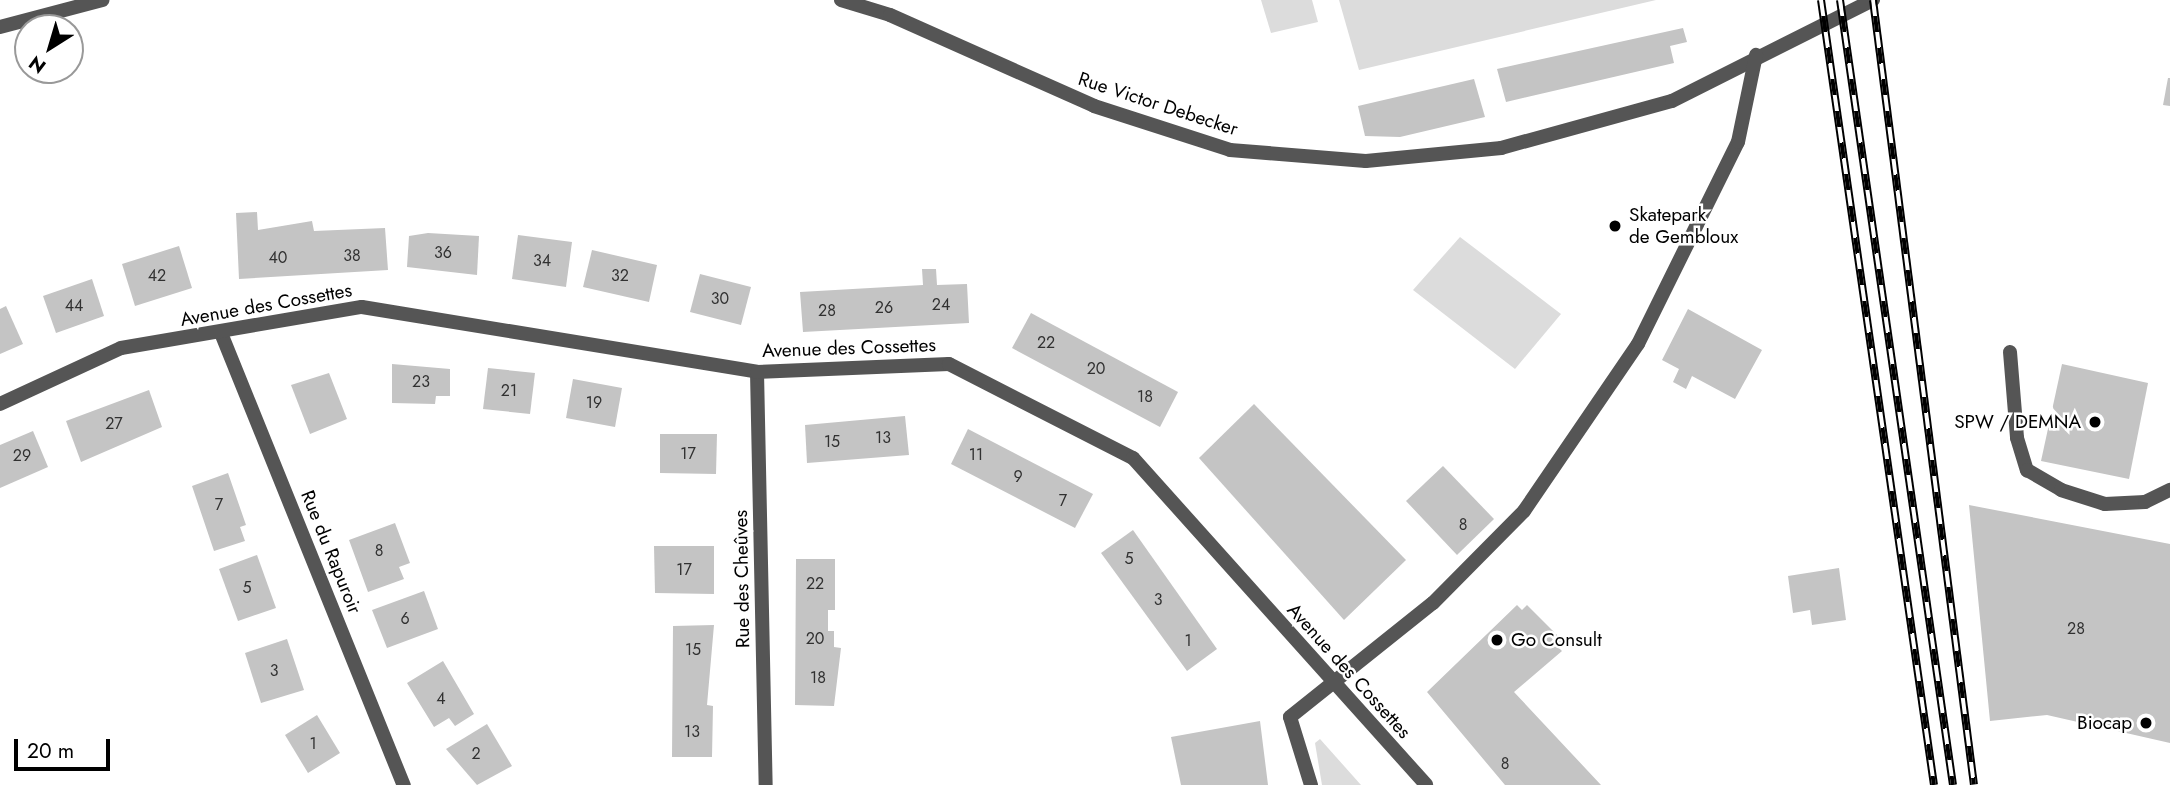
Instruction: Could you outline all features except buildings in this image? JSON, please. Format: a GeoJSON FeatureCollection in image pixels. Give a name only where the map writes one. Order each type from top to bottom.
{"type":"FeatureCollection","features":[{"type":"Feature","properties":{"kind":"street"},"geometry":{"type":"LineString","coordinates":[[0,27],[102,0]]}},
{"type":"Feature","properties":{"kind":"street","name":"Rue Victor Debecker"},"geometry":{"type":"LineString","coordinates":[[841,0],[1094,106],[1230,150],[1366,161],[1501,148],[1672,101],[1756,55],[1873,0]]}},
{"type":"Feature","properties":{"kind":"street"},"geometry":{"type":"LineString","coordinates":[[1311,785],[1290,717],[1433,603],[1524,511],[1638,344],[1738,142],[1756,55]]}},
{"type":"Feature","properties":{"kind":"street","name":"Avenue des Cossettes"},"geometry":{"type":"LineString","coordinates":[[0,404],[121,348],[221,334],[362,307],[757,372],[949,364],[1133,458],[1426,785]]}},
{"type":"Feature","properties":{"kind":"street","name":"Rue du Rapuroir"},"geometry":{"type":"LineString","coordinates":[[221,334],[404,785]]}},
{"type":"Feature","properties":{"kind":"street"},"geometry":{"type":"LineString","coordinates":[[2010,352],[2017,438],[2027,470],[2060,490],[2105,504],[2145,502],[2170,490]]}},
{"type":"Feature","properties":{"kind":"street","name":"Rue des Cheûves"},"geometry":{"type":"LineString","coordinates":[[757,372],[766,785]]}},
{"type":"Feature","properties":{"kind":"shaded area"},"geometry":{"type":"Polygon","coordinates":[[[1261,0],[1312,0],[1318,22],[1271,33],[1261,0]]]}},
{"type":"Feature","properties":{"kind":"shaded area"},"geometry":{"type":"Polygon","coordinates":[[[1339,0],[1656,0],[1359,70],[1339,0]]]}},
{"type":"Feature","properties":{"kind":"shaded area"},"geometry":{"type":"Polygon","coordinates":[[[1460,237],[1561,314],[1515,369],[1413,290],[1460,237]]]}},
{"type":"Feature","properties":{"kind":"shaded area"},"geometry":{"type":"Polygon","coordinates":[[[1320,739],[1361,785],[1322,785],[1315,743],[1320,739]]]}},
{"type":"Feature","properties":{"kind":"railway"},"geometry":{"type":"LineString","coordinates":[[1821,0],[1934,785]]}},
{"type":"Feature","properties":{"kind":"railway"},"geometry":{"type":"LineString","coordinates":[[1840,0],[1953,785]]}},
{"type":"Feature","properties":{"kind":"railway"},"geometry":{"type":"LineString","coordinates":[[1873,0],[1974,785]]}},
{"type":"Feature","properties":{"kind":"place","name":"Skatepark de Gembloux"},"geometry":{"type":"Point","coordinates":[1615,226]}},
{"type":"Feature","properties":{"kind":"place","name":"SPW / DEMNA"},"geometry":{"type":"Point","coordinates":[2095,422]}},
{"type":"Feature","properties":{"kind":"place","name":"Go Consult"},"geometry":{"type":"Point","coordinates":[1497,640]}},
{"type":"Feature","properties":{"kind":"place","name":"Biocap"},"geometry":{"type":"Point","coordinates":[2146,723]}}]}
